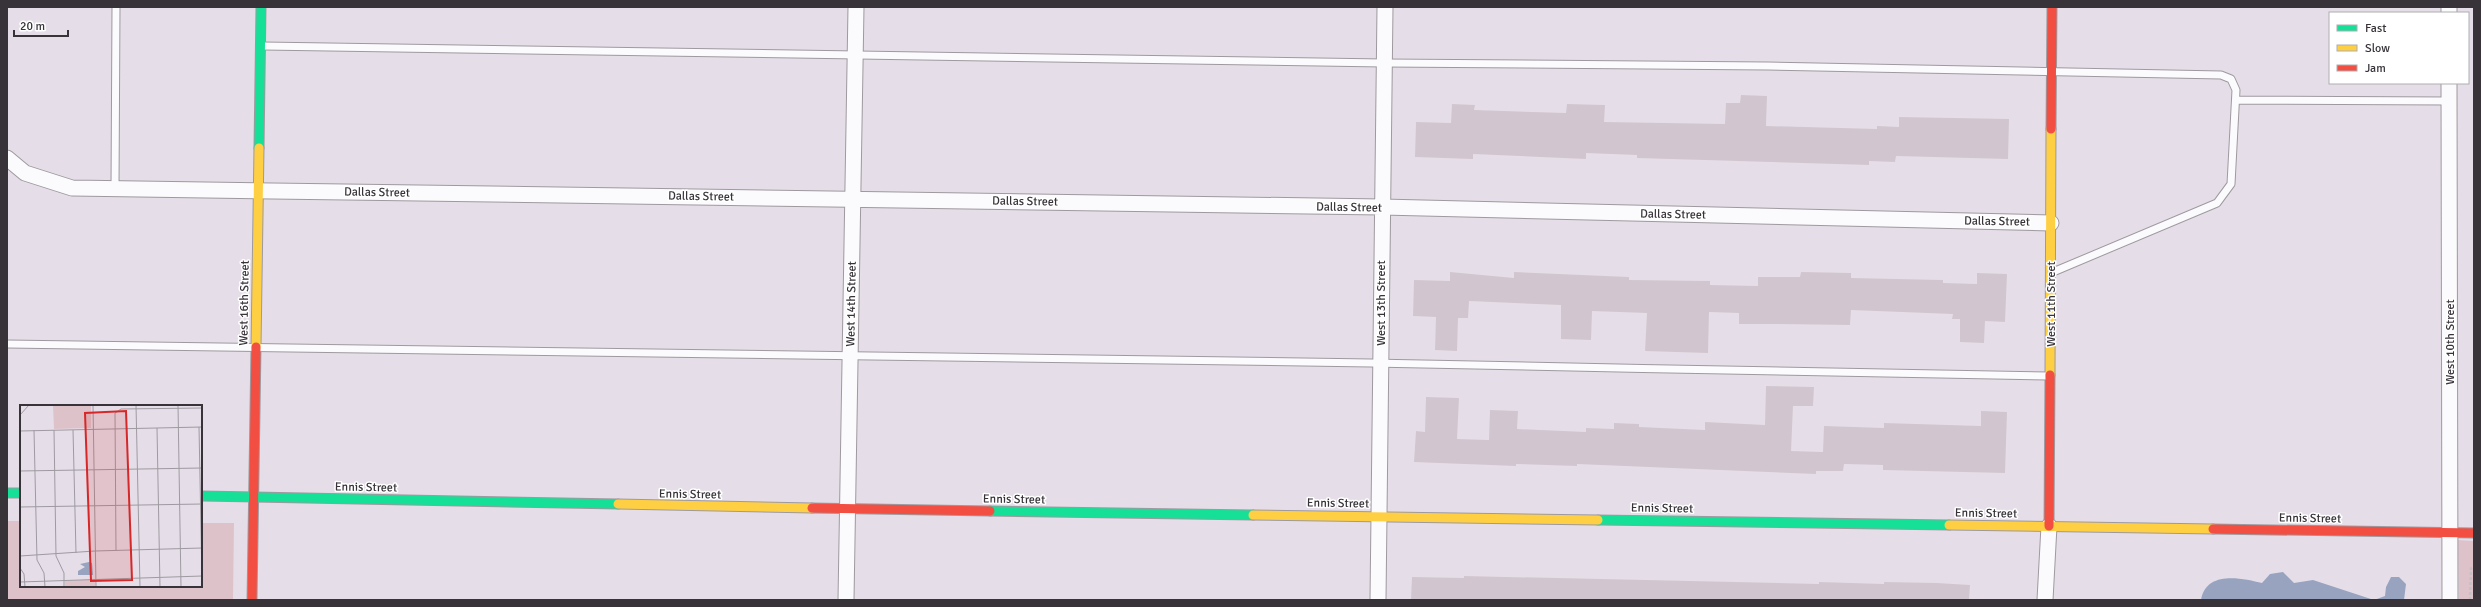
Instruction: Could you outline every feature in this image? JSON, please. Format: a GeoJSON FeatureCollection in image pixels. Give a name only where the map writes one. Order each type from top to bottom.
{"type":"FeatureCollection","features":[{"type":"Feature","properties":{"kind":"main road","name":"West 16th Street"},"geometry":{"type":"LineString","coordinates":[[252,600],[257,190],[261,7]]}},
{"type":"Feature","properties":{"kind":"main road","name":"West 11th Street"},"geometry":{"type":"LineString","coordinates":[[2049,526],[2052,7]]}},
{"type":"Feature","properties":{"kind":"main road"},"geometry":{"type":"LineString","coordinates":[[7,493],[20,493]]}},
{"type":"Feature","properties":{"kind":"main road","name":"Ennis Street"},"geometry":{"type":"LineString","coordinates":[[202,496],[846,509],[1380,515],[2474,533]]}},
{"type":"Feature","properties":{"kind":"street","name":"West 14th Street"},"geometry":{"type":"LineString","coordinates":[[846,600],[846,509],[854,199],[856,7]]}},
{"type":"Feature","properties":{"kind":"street","name":"West 13th Street"},"geometry":{"type":"LineString","coordinates":[[1378,600],[1385,7]]}},
{"type":"Feature","properties":{"kind":"street","name":"West 10th Street"},"geometry":{"type":"LineString","coordinates":[[2449,84],[2450,600]]}},
{"type":"Feature","properties":{"kind":"street","name":"Dallas Street"},"geometry":{"type":"LineString","coordinates":[[7,158],[25,173],[72,188],[1382,207],[2051,223]]}},
{"type":"Feature","properties":{"kind":"street","name":"West 11th Street"},"geometry":{"type":"LineString","coordinates":[[2045,600],[2049,526]]}},
{"type":"Feature","properties":{"kind":"lane"},"geometry":{"type":"LineString","coordinates":[[115,188],[116,7]]}},
{"type":"Feature","properties":{"kind":"lane"},"geometry":{"type":"LineString","coordinates":[[260,46],[1384,63],[1768,66],[2052,73],[2221,75],[2231,79],[2236,90],[2236,100],[2231,184],[2226,194],[2216,203],[2051,273]]}},
{"type":"Feature","properties":{"kind":"lane"},"geometry":{"type":"LineString","coordinates":[[2236,100],[2449,101]]}},
{"type":"Feature","properties":{"kind":"lane"},"geometry":{"type":"LineString","coordinates":[[7,344],[256,349],[850,356],[1085,361],[1381,363],[2050,376]]}},
{"type":"Feature","properties":{"kind":"path"},"geometry":{"type":"LineString","coordinates":[[2470,600],[2472,568],[2474,566]]}},
{"type":"Feature","properties":{"kind":"shaded area"},"geometry":{"type":"Polygon","coordinates":[[[7,521],[20,521],[20,587],[202,587],[202,523],[234,523],[233,600],[7,600],[7,521]]]}},
{"type":"Feature","properties":{"kind":"shaded area"},"geometry":{"type":"Polygon","coordinates":[[[2458,540],[2474,541],[2474,600],[2459,600],[2458,540]]]}},
{"type":"Feature","properties":{"kind":"water"},"geometry":{"type":"Polygon","coordinates":[[[2283,572],[2294,583],[2313,580],[2374,600],[2201,600],[2204,590],[2217,580],[2235,578],[2262,583],[2270,574],[2283,572]]]}},
{"type":"Feature","properties":{"kind":"water"},"geometry":{"type":"Polygon","coordinates":[[[2391,577],[2399,577],[2406,584],[2404,600],[2374,600],[2385,596],[2386,587],[2391,577]]]}},
{"type":"Feature","properties":{"kind":"building"},"geometry":{"type":"Polygon","coordinates":[[[1741,95],[1767,96],[1766,126],[1877,129],[1877,126],[1899,127],[1899,117],[2009,119],[2008,159],[1896,156],[1895,162],[1869,161],[1869,165],[1637,158],[1637,155],[1586,153],[1586,159],[1473,154],[1473,159],[1415,157],[1416,122],[1451,123],[1452,104],[1475,105],[1474,110],[1566,113],[1567,104],[1605,105],[1604,122],[1725,124],[1726,103],[1740,103],[1741,95]]]}},
{"type":"Feature","properties":{"kind":"building"},"geometry":{"type":"Polygon","coordinates":[[[1450,272],[1514,278],[1514,272],[1629,277],[1629,280],[1710,281],[1710,285],[1758,286],[1758,277],[1800,277],[1801,272],[1851,273],[1851,278],[1943,280],[1943,283],[1977,284],[1977,273],[2007,274],[2005,322],[1985,321],[1984,343],[1960,342],[1960,319],[1952,319],[1953,314],[1851,310],[1850,325],[1739,324],[1739,313],[1709,312],[1708,353],[1645,351],[1647,313],[1592,311],[1591,340],[1561,339],[1561,305],[1469,301],[1468,318],[1458,318],[1457,351],[1435,350],[1436,317],[1413,316],[1414,280],[1450,281],[1450,272]]]}},
{"type":"Feature","properties":{"kind":"building"},"geometry":{"type":"Polygon","coordinates":[[[1766,386],[1814,387],[1813,406],[1793,406],[1791,451],[1823,452],[1824,426],[1884,428],[1884,423],[1981,426],[1981,411],[2007,412],[2005,473],[1883,470],[1883,465],[1844,464],[1843,471],[1816,471],[1816,474],[1577,464],[1577,466],[1516,464],[1516,466],[1414,462],[1416,431],[1425,432],[1426,397],[1459,398],[1457,439],[1489,440],[1490,410],[1518,411],[1517,429],[1586,432],[1586,428],[1614,429],[1614,423],[1639,424],[1639,427],[1705,430],[1705,422],[1765,425],[1766,386]]]}},
{"type":"Feature","properties":{"kind":"building"},"geometry":{"type":"Polygon","coordinates":[[[1464,576],[1819,584],[1819,582],[1884,584],[1884,582],[1970,585],[1969,600],[1411,600],[1412,577],[1464,578],[1464,576]]]}},
{"type":"Feature","properties":{"kind":"traffic: fast"},"geometry":{"type":"LineString","coordinates":[[259,148],[261,7]]}},
{"type":"Feature","properties":{"kind":"traffic: fast"},"geometry":{"type":"LineString","coordinates":[[7,493],[20,493]]}},
{"type":"Feature","properties":{"kind":"traffic: fast"},"geometry":{"type":"LineString","coordinates":[[202,496],[618,504]]}},
{"type":"Feature","properties":{"kind":"traffic: fast"},"geometry":{"type":"LineString","coordinates":[[990,511],[1253,515]]}},
{"type":"Feature","properties":{"kind":"traffic: fast"},"geometry":{"type":"LineString","coordinates":[[1598,520],[1949,525]]}},
{"type":"Feature","properties":{"kind":"traffic: slow"},"geometry":{"type":"LineString","coordinates":[[2050,375],[2051,129]]}},
{"type":"Feature","properties":{"kind":"traffic: slow"},"geometry":{"type":"LineString","coordinates":[[256,347],[259,148]]}},
{"type":"Feature","properties":{"kind":"traffic: slow"},"geometry":{"type":"LineString","coordinates":[[618,504],[812,508]]}},
{"type":"Feature","properties":{"kind":"traffic: slow"},"geometry":{"type":"LineString","coordinates":[[1253,515],[1598,520]]}},
{"type":"Feature","properties":{"kind":"traffic: slow"},"geometry":{"type":"LineString","coordinates":[[1949,525],[2213,529]]}},
{"type":"Feature","properties":{"kind":"traffic: jam"},"geometry":{"type":"LineString","coordinates":[[2051,129],[2052,7]]}},
{"type":"Feature","properties":{"kind":"traffic: jam"},"geometry":{"type":"LineString","coordinates":[[252,600],[256,347]]}},
{"type":"Feature","properties":{"kind":"traffic: jam"},"geometry":{"type":"LineString","coordinates":[[2049,526],[2050,375]]}},
{"type":"Feature","properties":{"kind":"traffic: jam"},"geometry":{"type":"LineString","coordinates":[[812,508],[990,511]]}},
{"type":"Feature","properties":{"kind":"traffic: jam"},"geometry":{"type":"LineString","coordinates":[[2213,529],[2474,533]]}}]}
